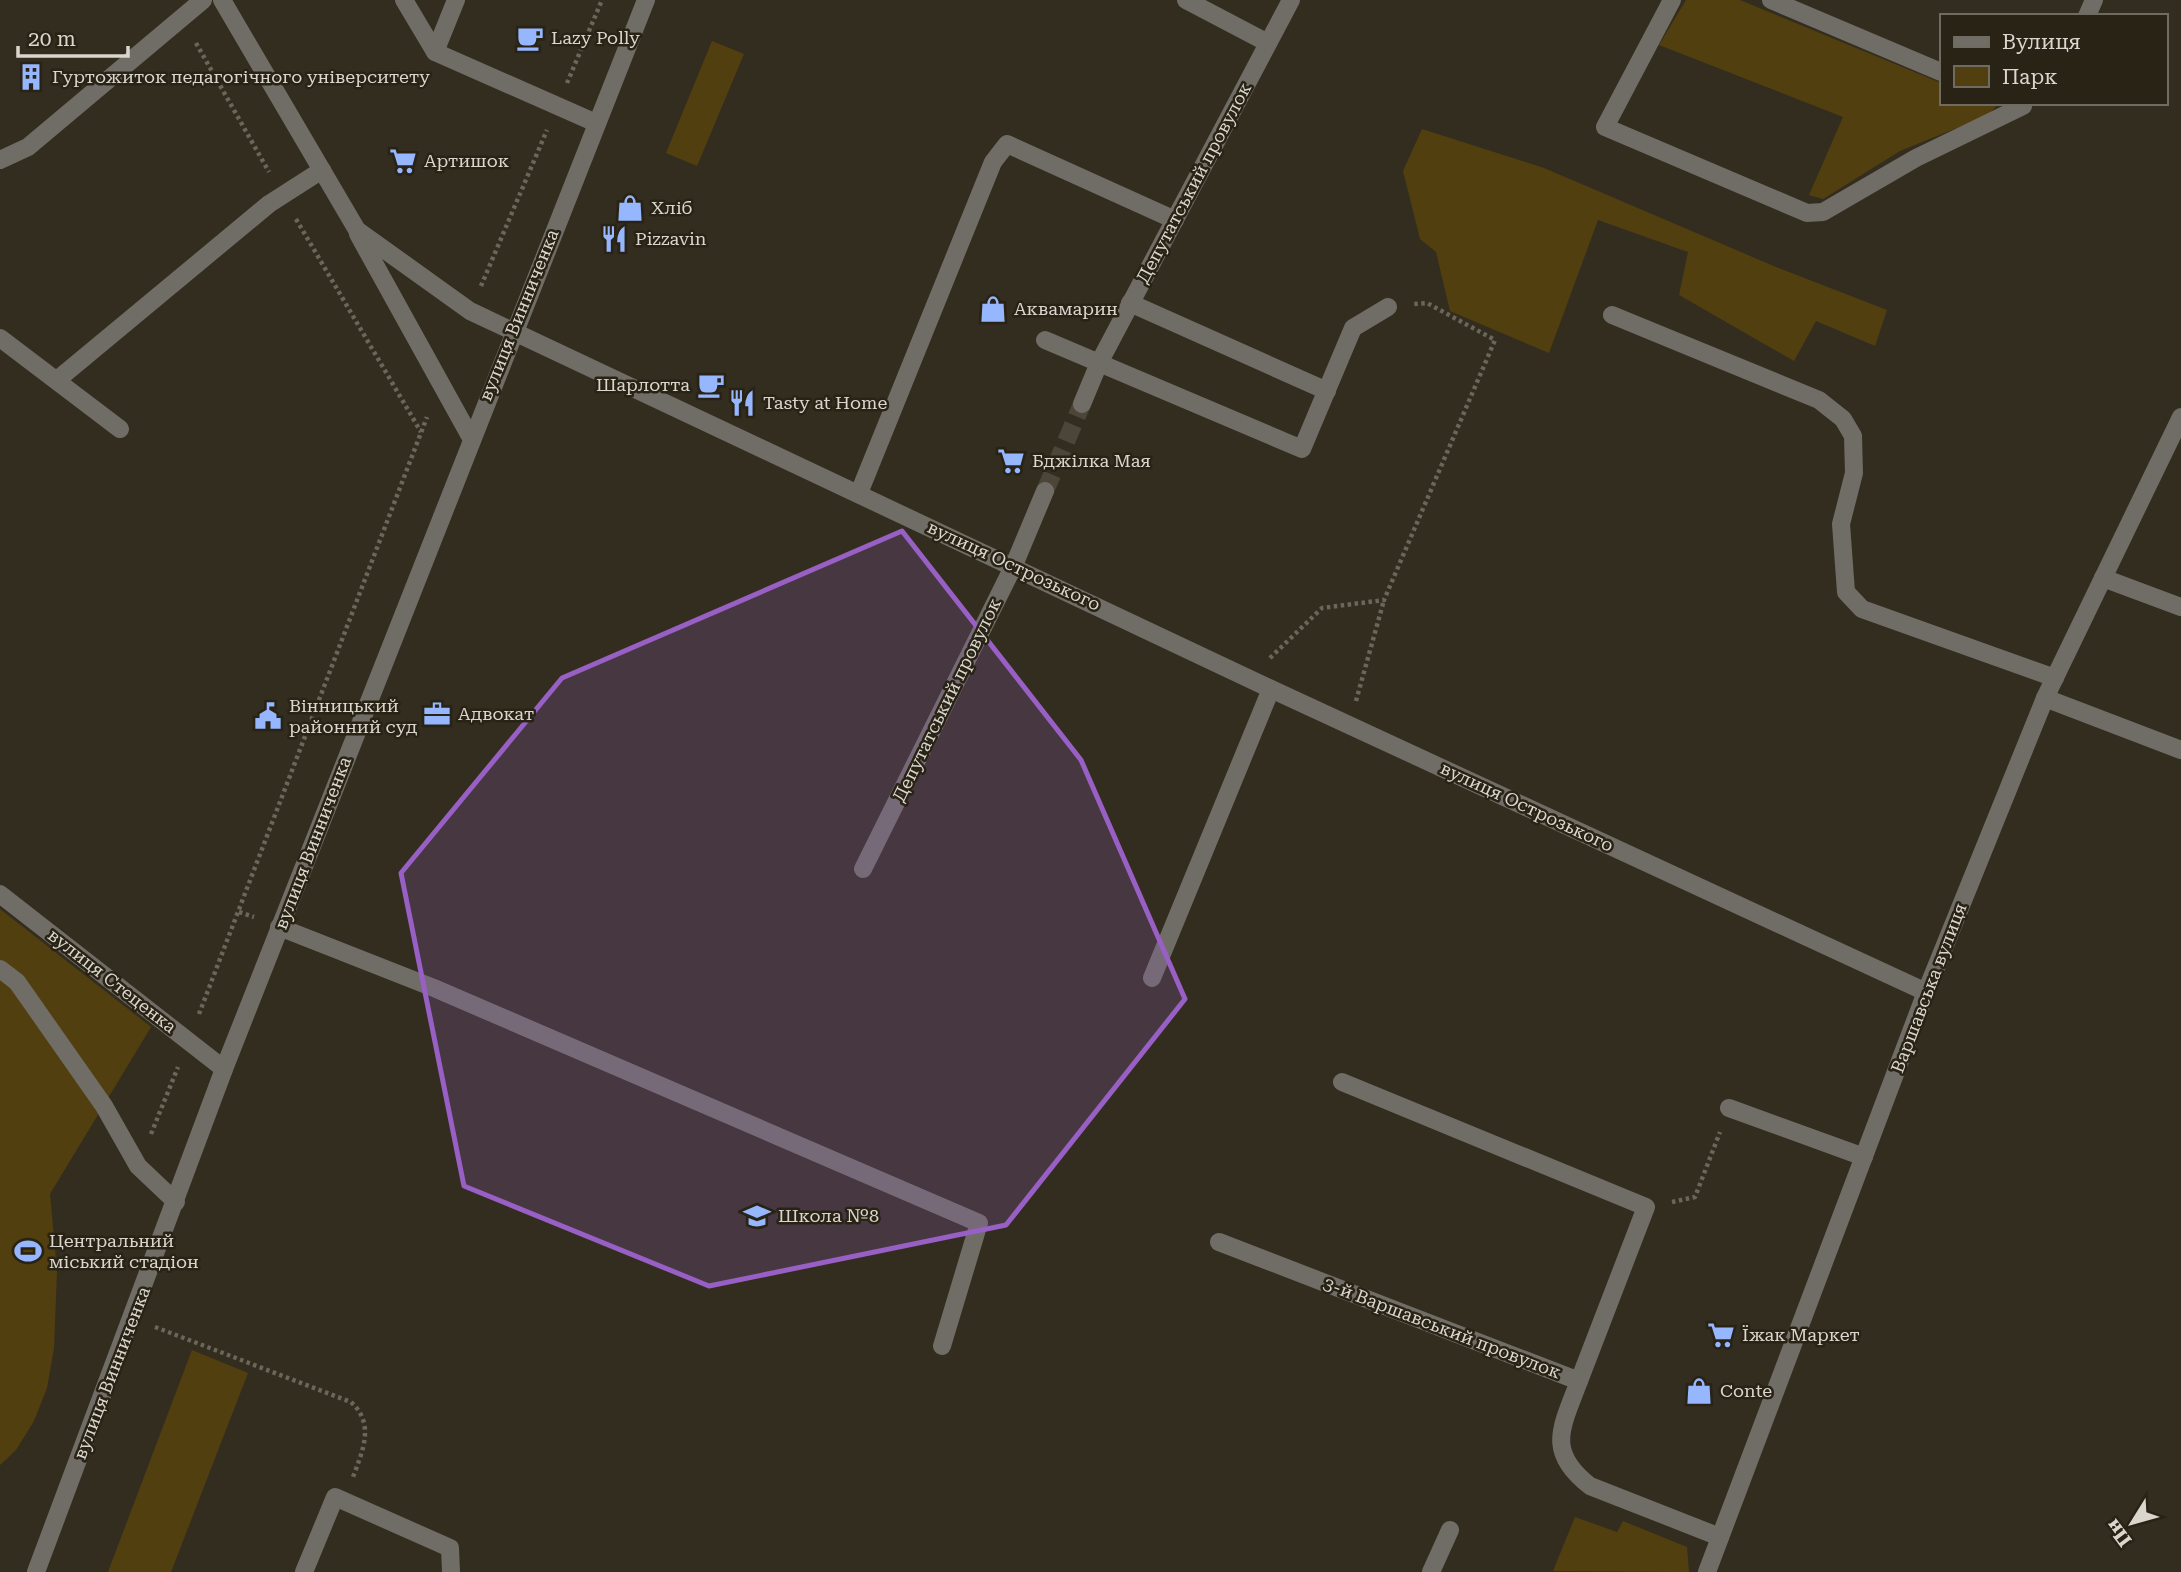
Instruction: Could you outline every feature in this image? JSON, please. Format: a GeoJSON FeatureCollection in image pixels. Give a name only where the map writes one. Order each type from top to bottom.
{"type":"FeatureCollection","features":[{"type":"Feature","properties":{"kind":"street"},"geometry":{"type":"LineString","coordinates":[[0,160],[28,147],[203,0]]}},
{"type":"Feature","properties":{"kind":"street","name":"вулиця Острозького"},"geometry":{"type":"LineString","coordinates":[[222,0],[357,230],[470,311],[1014,565],[1271,689],[1926,992]]}},
{"type":"Feature","properties":{"kind":"street"},"geometry":{"type":"LineString","coordinates":[[404,0],[435,52],[596,123]]}},
{"type":"Feature","properties":{"kind":"street"},"geometry":{"type":"LineString","coordinates":[[435,52],[456,0]]}},
{"type":"Feature","properties":{"kind":"street","name":"вулиця Винниченка"},"geometry":{"type":"LineString","coordinates":[[36,1572],[279,927],[513,330],[646,0]]}},
{"type":"Feature","properties":{"kind":"street"},"geometry":{"type":"LineString","coordinates":[[1186,0],[1268,43]]}},
{"type":"Feature","properties":{"kind":"street","name":"Депутатський провулок"},"geometry":{"type":"LineString","coordinates":[[1082,404],[1099,363],[1130,303],[1291,0]]}},
{"type":"Feature","properties":{"kind":"street"},"geometry":{"type":"LineString","coordinates":[[1672,0],[1605,127],[1807,213],[1823,212],[1916,158],[2021,105]]}},
{"type":"Feature","properties":{"kind":"street"},"geometry":{"type":"LineString","coordinates":[[1771,0],[1940,72]]}},
{"type":"Feature","properties":{"kind":"street"},"geometry":{"type":"LineString","coordinates":[[859,493],[993,162],[1007,144],[1175,220]]}},
{"type":"Feature","properties":{"kind":"street"},"geometry":{"type":"LineString","coordinates":[[57,380],[270,204],[322,170]]}},
{"type":"Feature","properties":{"kind":"street"},"geometry":{"type":"LineString","coordinates":[[357,230],[471,438]]}},
{"type":"Feature","properties":{"kind":"street"},"geometry":{"type":"LineString","coordinates":[[1130,303],[1327,391]]}},
{"type":"Feature","properties":{"kind":"street"},"geometry":{"type":"LineString","coordinates":[[1045,340],[1302,449],[1353,328],[1388,307]]}},
{"type":"Feature","properties":{"kind":"street"},"geometry":{"type":"LineString","coordinates":[[1612,315],[1819,400],[1843,419],[1853,436],[1854,473],[1841,524],[1846,592],[1862,609],[2055,678]]}},
{"type":"Feature","properties":{"kind":"street"},"geometry":{"type":"LineString","coordinates":[[0,338],[120,429]]}},
{"type":"Feature","properties":{"kind":"street","name":"Варшавська вулиця"},"geometry":{"type":"LineString","coordinates":[[1707,1572],[1926,992],[2046,698],[2181,417]]}},
{"type":"Feature","properties":{"kind":"street","name":"Депутатський провулок"},"geometry":{"type":"LineString","coordinates":[[863,869],[1014,565],[1045,491]]}},
{"type":"Feature","properties":{"kind":"street"},"geometry":{"type":"LineString","coordinates":[[2103,578],[2181,607]]}},
{"type":"Feature","properties":{"kind":"street"},"geometry":{"type":"LineString","coordinates":[[1152,978],[1271,689]]}},
{"type":"Feature","properties":{"kind":"street"},"geometry":{"type":"LineString","coordinates":[[2046,698],[2181,750]]}},
{"type":"Feature","properties":{"kind":"street","name":"вулиця Стеценка"},"geometry":{"type":"LineString","coordinates":[[0,894],[224,1069]]}},
{"type":"Feature","properties":{"kind":"street"},"geometry":{"type":"LineString","coordinates":[[279,927],[434,988],[979,1223],[942,1346]]}},
{"type":"Feature","properties":{"kind":"street"},"geometry":{"type":"LineString","coordinates":[[0,969],[17,982],[104,1106],[138,1166],[176,1202]]}},
{"type":"Feature","properties":{"kind":"street"},"geometry":{"type":"LineString","coordinates":[[1342,1082],[1646,1207],[1578,1381]]}},
{"type":"Feature","properties":{"kind":"street"},"geometry":{"type":"LineString","coordinates":[[1729,1108],[1864,1157]]}},
{"type":"Feature","properties":{"kind":"street","name":"3-й Варшавський провулок"},"geometry":{"type":"LineString","coordinates":[[1219,1242],[1578,1381],[1559,1434],[1562,1455],[1573,1473],[1590,1486],[1720,1537]]}},
{"type":"Feature","properties":{"kind":"street"},"geometry":{"type":"LineString","coordinates":[[304,1572],[335,1497],[450,1548],[451,1572]]}},
{"type":"Feature","properties":{"kind":"street"},"geometry":{"type":"LineString","coordinates":[[1431,1572],[1450,1530]]}},
{"type":"Feature","properties":{"kind":"path"},"geometry":{"type":"LineString","coordinates":[[470,311],[602,0]]}},
{"type":"Feature","properties":{"kind":"path"},"geometry":{"type":"LineString","coordinates":[[1349,725],[1384,600],[1495,340],[1427,303],[1388,307]]}},
{"type":"Feature","properties":{"kind":"path"},"geometry":{"type":"LineString","coordinates":[[138,1166],[440,383]]}},
{"type":"Feature","properties":{"kind":"path"},"geometry":{"type":"LineString","coordinates":[[1249,678],[1322,608],[1384,600]]}},
{"type":"Feature","properties":{"kind":"path"},"geometry":{"type":"LineString","coordinates":[[1646,1207],[1695,1197],[1729,1108]]}},
{"type":"Feature","properties":{"kind":"path"},"geometry":{"type":"LineString","coordinates":[[133,1319],[351,1402],[362,1413],[365,1444],[344,1501]]}},
{"type":"Feature","properties":{"kind":"highlighted area"},"geometry":{"type":"Polygon","coordinates":[[[902,531],[1081,760],[1185,999],[1006,1225],[709,1286],[464,1186],[401,873],[562,678],[902,531]]]}},
{"type":"Feature","properties":{"kind":"green space"},"geometry":{"type":"Polygon","coordinates":[[[1686,0],[1740,0],[1940,83],[1940,105],[1996,106],[1989,115],[1900,151],[1823,199],[1809,195],[1843,117],[1659,45],[1686,0]]]}},
{"type":"Feature","properties":{"kind":"green space"},"geometry":{"type":"Polygon","coordinates":[[[712,41],[744,54],[697,166],[666,153],[712,41]]]}},
{"type":"Feature","properties":{"kind":"green space"},"geometry":{"type":"Polygon","coordinates":[[[1422,129],[1544,168],[1776,267],[1887,310],[1875,346],[1816,321],[1794,361],[1679,295],[1688,252],[1598,220],[1549,353],[1450,311],[1436,252],[1420,239],[1403,171],[1422,129]]]}},
{"type":"Feature","properties":{"kind":"green space"},"geometry":{"type":"Polygon","coordinates":[[[0,909],[151,1027],[50,1194],[57,1271],[54,1348],[47,1388],[34,1421],[16,1450],[0,1465],[0,909]]]}},
{"type":"Feature","properties":{"kind":"green space"},"geometry":{"type":"Polygon","coordinates":[[[192,1350],[248,1373],[171,1572],[108,1572],[192,1350]]]}},
{"type":"Feature","properties":{"kind":"green space"},"geometry":{"type":"Polygon","coordinates":[[[1575,1517],[1617,1532],[1623,1521],[1687,1547],[1689,1572],[1553,1571],[1575,1517]]]}},
{"type":"Feature","properties":{"kind":"tunnel"},"geometry":{"type":"LineString","coordinates":[[1045,491],[1082,404]]}},
{"type":"Feature","properties":{"kind":"place","name":"Lazy Polly"},"geometry":{"type":"Point","coordinates":[530,38]}},
{"type":"Feature","properties":{"kind":"place","name":"Гуртожиток педагогічного університету"},"geometry":{"type":"Point","coordinates":[31,77]}},
{"type":"Feature","properties":{"kind":"place","name":"Артишок"},"geometry":{"type":"Point","coordinates":[403,161]}},
{"type":"Feature","properties":{"kind":"place","name":"Хліб"},"geometry":{"type":"Point","coordinates":[630,208]}},
{"type":"Feature","properties":{"kind":"place","name":"Pizzavin"},"geometry":{"type":"Point","coordinates":[614,239]}},
{"type":"Feature","properties":{"kind":"place","name":"Аквамарин"},"geometry":{"type":"Point","coordinates":[993,309]}},
{"type":"Feature","properties":{"kind":"place","name":"Шарлотта"},"geometry":{"type":"Point","coordinates":[711,385]}},
{"type":"Feature","properties":{"kind":"place","name":"Tasty at Home"},"geometry":{"type":"Point","coordinates":[742,403]}},
{"type":"Feature","properties":{"kind":"place","name":"Бджілка Мая"},"geometry":{"type":"Point","coordinates":[1011,461]}},
{"type":"Feature","properties":{"kind":"place","name":"Адвокат"},"geometry":{"type":"Point","coordinates":[437,714]}},
{"type":"Feature","properties":{"kind":"place","name":"Вінницький районний суд"},"geometry":{"type":"Point","coordinates":[268,716]}},
{"type":"Feature","properties":{"kind":"place","name":"Школа №8"},"geometry":{"type":"Point","coordinates":[757,1216]}},
{"type":"Feature","properties":{"kind":"place","name":"Центральний міський стадіон"},"geometry":{"type":"Point","coordinates":[28,1251]}},
{"type":"Feature","properties":{"kind":"place","name":"Їжак Маркет"},"geometry":{"type":"Point","coordinates":[1721,1335]}},
{"type":"Feature","properties":{"kind":"place","name":"Conte"},"geometry":{"type":"Point","coordinates":[1699,1391]}}]}
